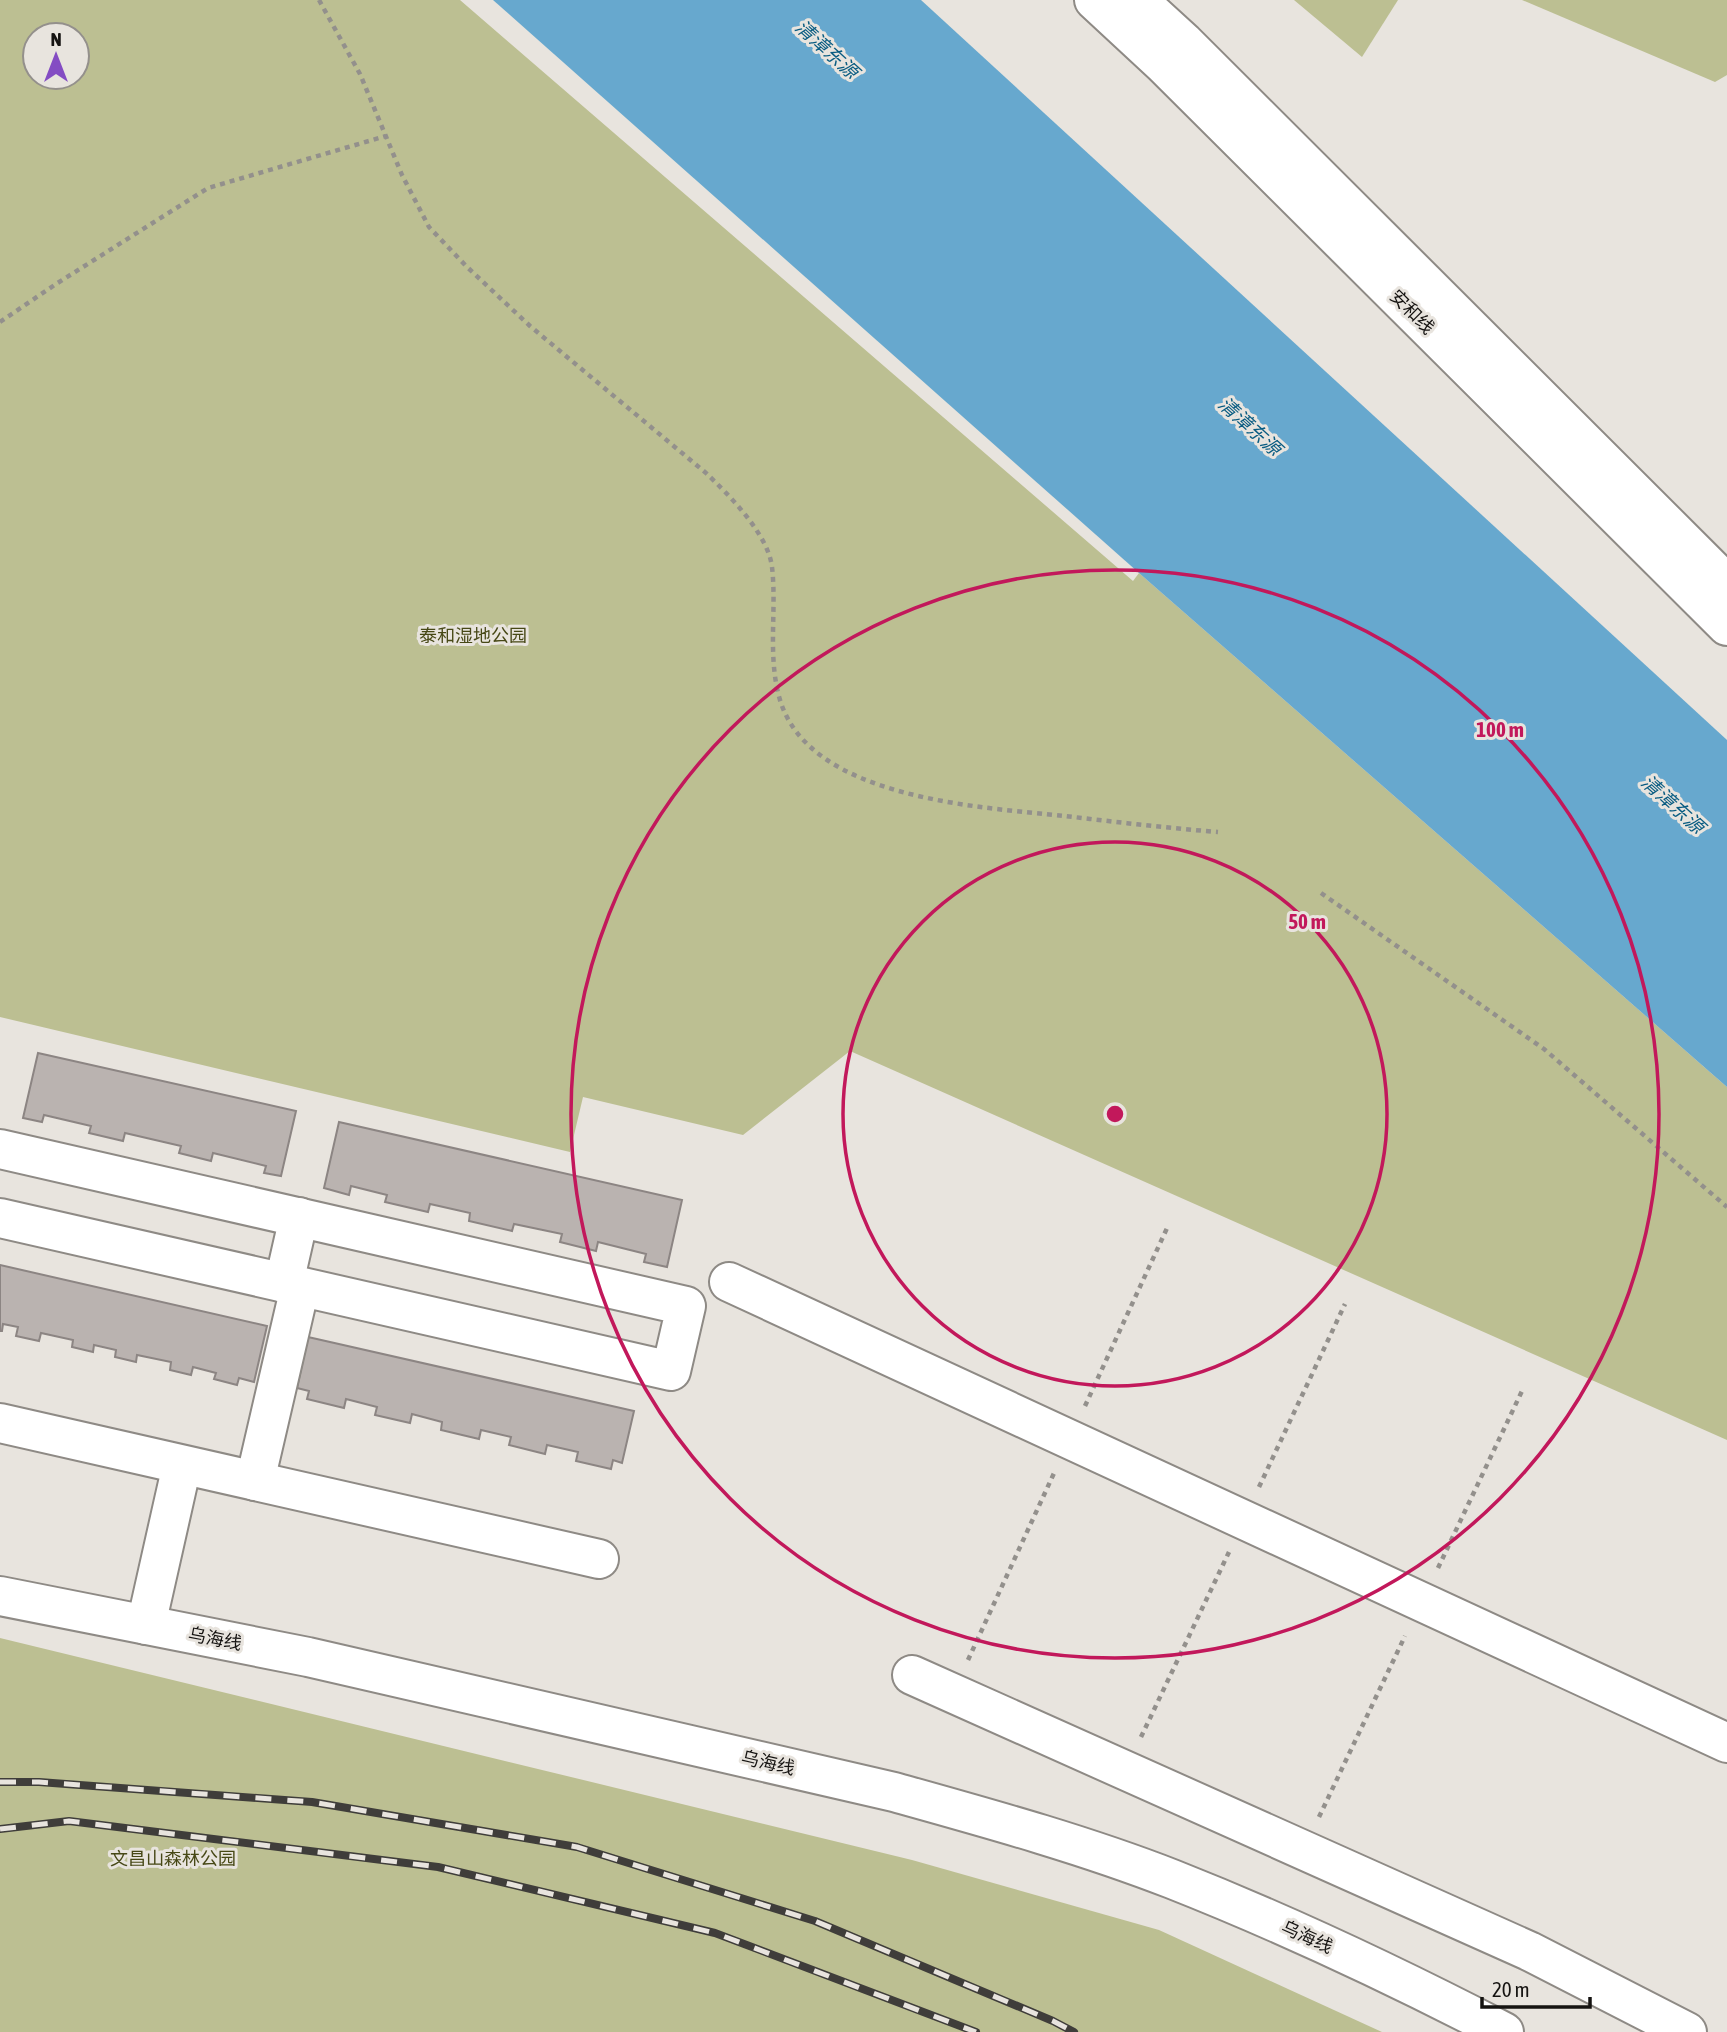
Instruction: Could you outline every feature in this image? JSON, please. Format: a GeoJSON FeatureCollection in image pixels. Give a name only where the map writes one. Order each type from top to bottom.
{"type":"FeatureCollection","features":[{"type":"Feature","properties":{"kind":"main road","name":"安和线"},"geometry":{"type":"LineString","coordinates":[[1094,0],[1163,64],[1727,626]]}},
{"type":"Feature","properties":{"kind":"main road","name":"安和线"},"geometry":{"type":"LineString","coordinates":[[1138,0],[1184,42],[1727,583]]}},
{"type":"Feature","properties":{"kind":"main road"},"geometry":{"type":"LineString","coordinates":[[0,1149],[686,1306],[671,1371],[0,1218]]}},
{"type":"Feature","properties":{"kind":"main road"},"geometry":{"type":"LineString","coordinates":[[255,1481],[292,1285],[299,1217]]}},
{"type":"Feature","properties":{"kind":"main road"},"geometry":{"type":"LineString","coordinates":[[729,1282],[1727,1744]]}},
{"type":"Feature","properties":{"kind":"main road"},"geometry":{"type":"LineString","coordinates":[[0,1423],[599,1559]]}},
{"type":"Feature","properties":{"kind":"main road"},"geometry":{"type":"LineString","coordinates":[[146,1625],[183,1465]]}},
{"type":"Feature","properties":{"kind":"main road","name":"乌海线"},"geometry":{"type":"LineString","coordinates":[[0,1596],[335,1663],[894,1792],[962,1811],[1169,1878],[1234,1904],[1331,1947],[1504,2032]]}},
{"type":"Feature","properties":{"kind":"main road"},"geometry":{"type":"LineString","coordinates":[[912,1675],[1529,1951],[1687,2032]]}},
{"type":"Feature","properties":{"kind":"path"},"geometry":{"type":"LineString","coordinates":[[319,0],[360,74],[402,175],[429,227],[530,326],[706,473],[750,522],[765,546],[772,565],[773,652],[780,699],[792,727],[812,749],[858,777],[880,786],[920,796],[984,807],[1218,831]]}},
{"type":"Feature","properties":{"kind":"path"},"geometry":{"type":"LineString","coordinates":[[0,321],[208,188],[386,136]]}},
{"type":"Feature","properties":{"kind":"path"},"geometry":{"type":"LineString","coordinates":[[1321,892],[1544,1049],[1727,1207]]}},
{"type":"Feature","properties":{"kind":"green space","name":"泰和湿地公园"},"geometry":{"type":"Polygon","coordinates":[[[0,0],[460,0],[1133,581],[1139,573],[1727,1087],[1727,1440],[850,1051],[743,1135],[583,1097],[570,1152],[0,1017],[0,0]]]}},
{"type":"Feature","properties":{"kind":"green space"},"geometry":{"type":"Polygon","coordinates":[[[1294,0],[1398,0],[1362,57],[1294,0]]]}},
{"type":"Feature","properties":{"kind":"green space"},"geometry":{"type":"Polygon","coordinates":[[[1522,0],[1727,0],[1727,75],[1715,82],[1522,0]]]}},
{"type":"Feature","properties":{"kind":"green space","name":"文昌山森林公园"},"geometry":{"type":"Polygon","coordinates":[[[0,1638],[912,1860],[1159,1930],[1382,2032],[0,2032],[0,1638]]]}},
{"type":"Feature","properties":{"kind":"water","name":"清漳东源"},"geometry":{"type":"Polygon","coordinates":[[[493,0],[921,0],[1727,740],[1727,1087],[1139,573],[493,0]]]}},
{"type":"Feature","properties":{"kind":"building"},"geometry":{"type":"Polygon","coordinates":[[[38,1053],[296,1111],[281,1176],[264,1173],[266,1166],[213,1153],[211,1161],[179,1153],[181,1146],[125,1133],[123,1141],[89,1133],[91,1126],[44,1115],[42,1122],[23,1118],[38,1053]]]}},
{"type":"Feature","properties":{"kind":"building"},"geometry":{"type":"Polygon","coordinates":[[[339,1122],[682,1200],[667,1267],[644,1262],[646,1254],[598,1242],[596,1251],[560,1242],[562,1234],[514,1224],[512,1231],[469,1221],[470,1213],[430,1204],[428,1212],[385,1202],[387,1195],[351,1186],[349,1195],[324,1188],[339,1122]]]}},
{"type":"Feature","properties":{"kind":"building"},"geometry":{"type":"Polygon","coordinates":[[[0,1265],[267,1326],[254,1382],[239,1378],[237,1385],[214,1379],[216,1373],[193,1367],[191,1375],[170,1370],[171,1362],[137,1355],[136,1362],[115,1357],[116,1350],[94,1345],[93,1352],[72,1347],[73,1340],[41,1333],[39,1341],[16,1336],[18,1327],[3,1324],[0,1331],[0,1265]]]}},
{"type":"Feature","properties":{"kind":"building"},"geometry":{"type":"Polygon","coordinates":[[[308,1337],[634,1411],[622,1463],[613,1460],[611,1469],[576,1461],[578,1452],[547,1445],[545,1454],[509,1445],[511,1437],[481,1430],[479,1439],[441,1430],[442,1422],[412,1414],[410,1423],[375,1415],[377,1407],[346,1399],[344,1408],[307,1399],[309,1391],[297,1388],[308,1337]]]}},
{"type":"Feature","properties":{"kind":"railway"},"geometry":{"type":"LineString","coordinates":[[0,1782],[39,1782],[312,1802],[577,1847],[815,1921],[1074,2032]]}},
{"type":"Feature","properties":{"kind":"railway"},"geometry":{"type":"LineString","coordinates":[[0,1829],[69,1821],[438,1867],[715,1933],[976,2032]]}}]}
